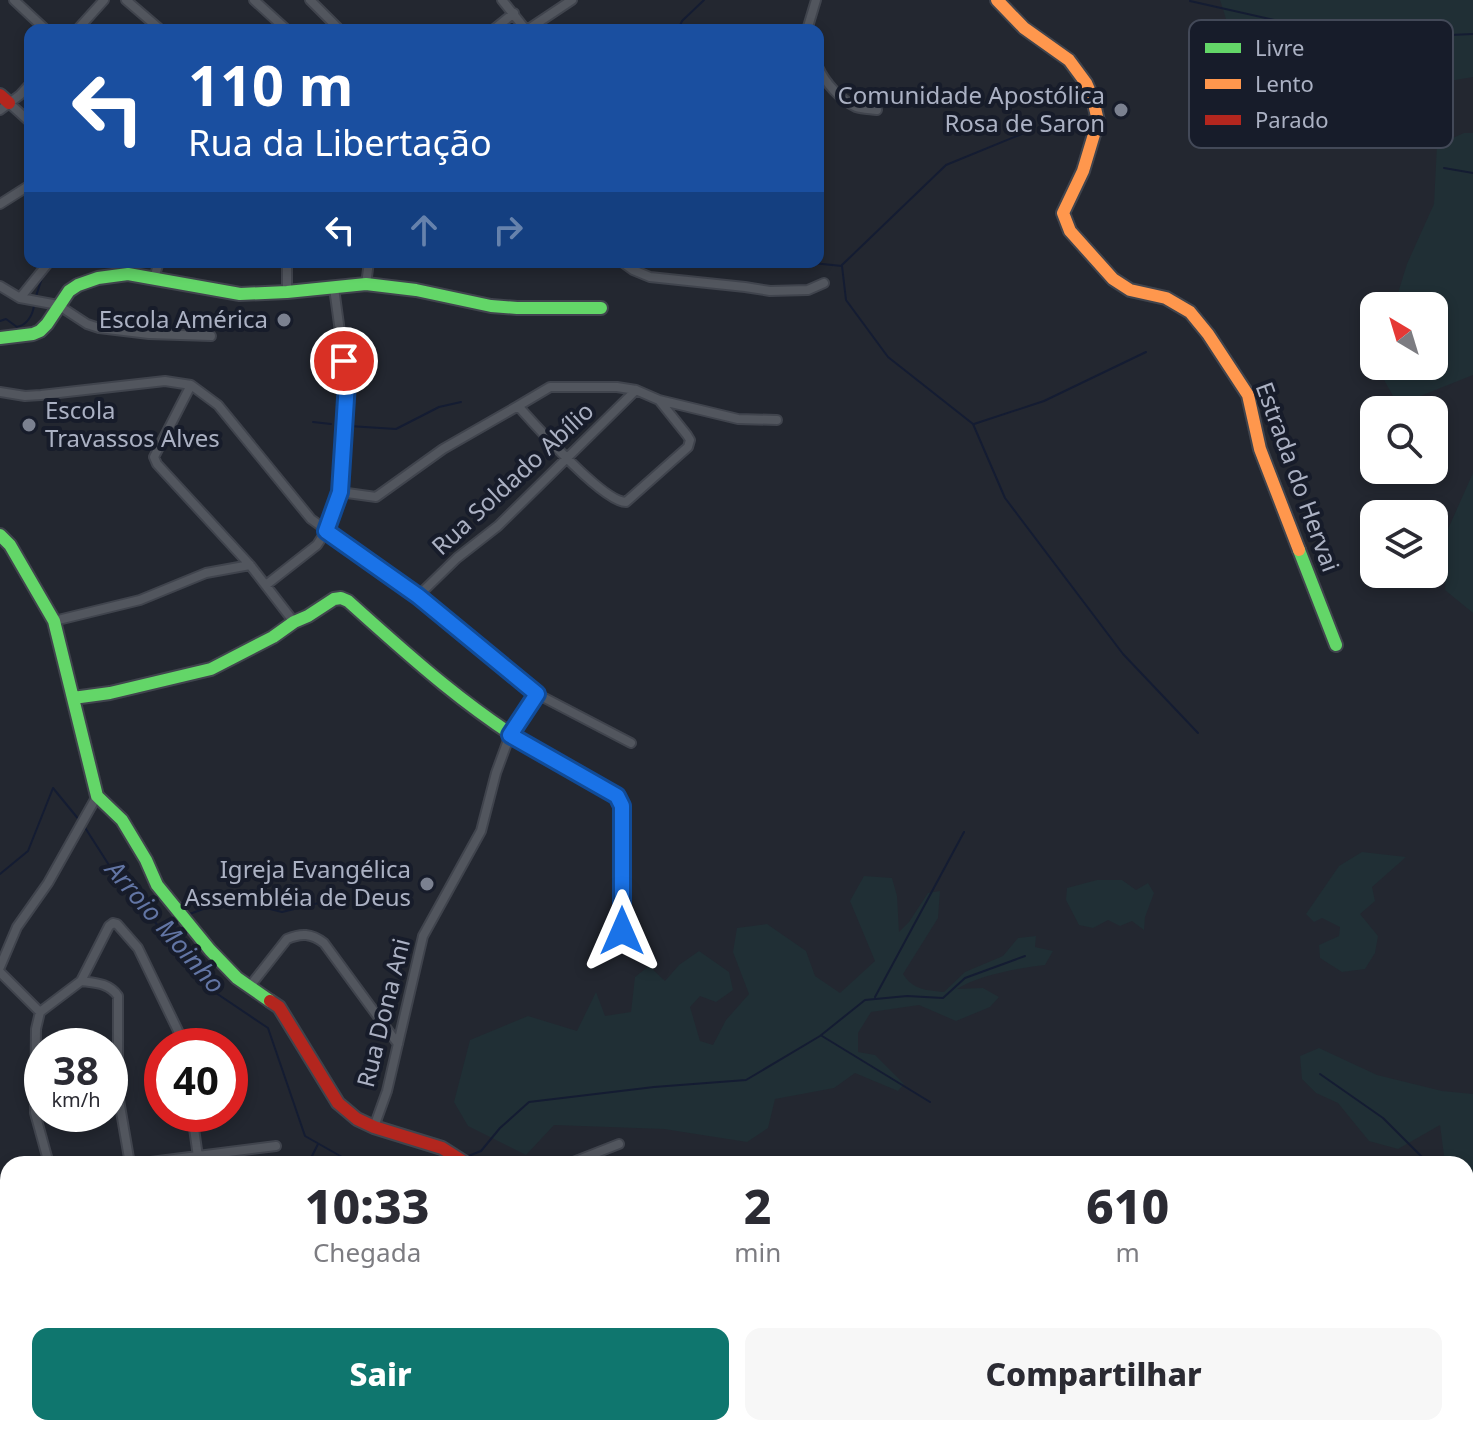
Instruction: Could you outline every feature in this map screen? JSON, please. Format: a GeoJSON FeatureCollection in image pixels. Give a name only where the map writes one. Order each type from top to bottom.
{"type":"FeatureCollection","features":[{"type":"Feature","properties":{"kind":"street"},"geometry":{"type":"LineString","coordinates":[[14,0],[40,24]]}},
{"type":"Feature","properties":{"kind":"street"},"geometry":{"type":"LineString","coordinates":[[82,24],[104,0]]}},
{"type":"Feature","properties":{"kind":"street"},"geometry":{"type":"LineString","coordinates":[[126,0],[154,24]]}},
{"type":"Feature","properties":{"kind":"street"},"geometry":{"type":"LineString","coordinates":[[254,0],[280,24]]}},
{"type":"Feature","properties":{"kind":"street"},"geometry":{"type":"LineString","coordinates":[[310,0],[334,24]]}},
{"type":"Feature","properties":{"kind":"street"},"geometry":{"type":"LineString","coordinates":[[502,0],[522,24]]}},
{"type":"Feature","properties":{"kind":"street"},"geometry":{"type":"LineString","coordinates":[[536,24],[572,0]]}},
{"type":"Feature","properties":{"kind":"street"},"geometry":{"type":"LineString","coordinates":[[809,24],[816,0]]}},
{"type":"Feature","properties":{"kind":"street","name":"Estrada do Hervai"},"geometry":{"type":"LineString","coordinates":[[997,0],[1024,28],[1069,60],[1086,83],[1093,99],[1098,121],[1083,171],[1063,213],[1070,231],[1113,279],[1130,290],[1166,298],[1190,312],[1248,395],[1260,449],[1336,645]]}},
{"type":"Feature","properties":{"kind":"street"},"geometry":{"type":"LineString","coordinates":[[500,24],[514,13]]}},
{"type":"Feature","properties":{"kind":"street"},"geometry":{"type":"LineString","coordinates":[[824,79],[848,102],[859,108],[877,110]]}},
{"type":"Feature","properties":{"kind":"street"},"geometry":{"type":"LineString","coordinates":[[24,91],[3,103],[24,118]]}},
{"type":"Feature","properties":{"kind":"street"},"geometry":{"type":"LineString","coordinates":[[1,201],[24,188]]}},
{"type":"Feature","properties":{"kind":"street"},"geometry":{"type":"LineString","coordinates":[[20,298],[44,268]]}},
{"type":"Feature","properties":{"kind":"street"},"geometry":{"type":"LineString","coordinates":[[154,278],[157,268]]}},
{"type":"Feature","properties":{"kind":"street"},"geometry":{"type":"LineString","coordinates":[[287,268],[287,292]]}},
{"type":"Feature","properties":{"kind":"street"},"geometry":{"type":"LineString","coordinates":[[366,284],[368,268]]}},
{"type":"Feature","properties":{"kind":"street"},"geometry":{"type":"LineString","coordinates":[[630,268],[650,277],[770,291],[808,290],[824,283]]}},
{"type":"Feature","properties":{"kind":"street"},"geometry":{"type":"LineString","coordinates":[[0,338],[40,331],[69,291],[78,285],[98,278],[128,274],[240,294],[366,284],[416,290],[491,306],[601,308]]}},
{"type":"Feature","properties":{"kind":"street"},"geometry":{"type":"LineString","coordinates":[[0,286],[20,298],[58,305],[99,328],[149,334],[211,336]]}},
{"type":"Feature","properties":{"kind":"street"},"geometry":{"type":"LineString","coordinates":[[266,585],[317,545],[326,531],[340,492],[347,383],[334,288]]}},
{"type":"Feature","properties":{"kind":"street"},"geometry":{"type":"LineString","coordinates":[[0,392],[41,395],[165,381],[191,385],[218,405],[311,519],[418,596],[537,694],[631,743]]}},
{"type":"Feature","properties":{"kind":"street"},"geometry":{"type":"LineString","coordinates":[[191,385],[154,457],[157,464],[250,565],[294,622]]}},
{"type":"Feature","properties":{"kind":"street"},"geometry":{"type":"LineString","coordinates":[[340,492],[376,497],[443,449],[550,387],[617,387],[738,419],[777,420]]}},
{"type":"Feature","properties":{"kind":"street","name":"Rua Soldado Abílio"},"geometry":{"type":"LineString","coordinates":[[418,596],[457,558],[498,526],[636,390]]}},
{"type":"Feature","properties":{"kind":"street"},"geometry":{"type":"LineString","coordinates":[[518,406],[566,458],[602,490],[620,502],[626,502],[688,447],[690,440],[687,435],[659,400]]}},
{"type":"Feature","properties":{"kind":"street"},"geometry":{"type":"LineString","coordinates":[[0,535],[10,545],[54,621],[97,796],[122,820],[157,885],[201,940],[237,978],[279,1007],[338,1103],[357,1119],[374,1127],[442,1148],[454,1156]]}},
{"type":"Feature","properties":{"kind":"street"},"geometry":{"type":"LineString","coordinates":[[54,621],[140,600],[206,573],[250,565]]}},
{"type":"Feature","properties":{"kind":"street"},"geometry":{"type":"LineString","coordinates":[[73,698],[110,693],[211,669],[273,637],[334,599],[341,598],[416,662],[510,735],[617,796],[622,806],[622,931]]}},
{"type":"Feature","properties":{"kind":"street","name":"Rua Dona Ani"},"geometry":{"type":"LineString","coordinates":[[374,1127],[387,1091],[423,936],[481,831],[496,773],[510,735],[537,694]]}},
{"type":"Feature","properties":{"kind":"street"},"geometry":{"type":"LineString","coordinates":[[40,1012],[0,969],[17,927],[48,883],[97,796]]}},
{"type":"Feature","properties":{"kind":"street"},"geometry":{"type":"LineString","coordinates":[[47,1156],[35,1113],[36,1029],[40,1012],[81,981],[113,923],[138,948],[177,1028]]}},
{"type":"Feature","properties":{"kind":"street"},"geometry":{"type":"LineString","coordinates":[[250,986],[287,939],[296,935],[314,935],[324,943],[398,1044]]}},
{"type":"Feature","properties":{"kind":"street"},"geometry":{"type":"LineString","coordinates":[[81,981],[106,985],[118,996],[118,1094],[130,1156]]}},
{"type":"Feature","properties":{"kind":"street"},"geometry":{"type":"LineString","coordinates":[[194,1132],[198,1156]]}},
{"type":"Feature","properties":{"kind":"street"},"geometry":{"type":"LineString","coordinates":[[588,1156],[619,1144]]}},
{"type":"Feature","properties":{"kind":"street"},"geometry":{"type":"LineString","coordinates":[[216,1156],[276,1146]]}},
{"type":"Feature","properties":{"kind":"shaded area"},"geometry":{"type":"Polygon","coordinates":[[[1220,0],[1473,0],[1473,77],[1453,80],[1453,20],[1226,20],[1220,0]]]}},
{"type":"Feature","properties":{"kind":"shaded area"},"geometry":{"type":"Polygon","coordinates":[[[1473,133],[1473,375],[1420,396],[1393,396],[1384,380],[1448,380],[1448,292],[1398,292],[1407,264],[1434,204],[1437,148],[1453,148],[1453,138],[1473,133]]]}},
{"type":"Feature","properties":{"kind":"shaded area"},"geometry":{"type":"Polygon","coordinates":[[[1473,473],[1473,613],[1445,590],[1448,588],[1448,529],[1473,473]]]}},
{"type":"Feature","properties":{"kind":"shaded area"},"geometry":{"type":"Polygon","coordinates":[[[1362,852],[1406,857],[1372,887],[1375,901],[1360,914],[1378,936],[1375,953],[1365,969],[1342,972],[1320,958],[1319,945],[1339,936],[1340,927],[1322,918],[1314,922],[1306,914],[1339,866],[1362,852]]]}},
{"type":"Feature","properties":{"kind":"shaded area"},"geometry":{"type":"Polygon","coordinates":[[[864,876],[892,878],[897,896],[899,932],[928,893],[940,891],[938,918],[903,974],[920,988],[944,992],[965,972],[1003,956],[1018,938],[1036,936],[1035,947],[1053,951],[1045,965],[988,976],[957,989],[983,988],[999,997],[990,1007],[956,1021],[919,1005],[871,1012],[858,1033],[858,1052],[875,1055],[904,1084],[898,1091],[855,1073],[834,1088],[775,1099],[768,1128],[747,1142],[664,1129],[554,1125],[526,1155],[468,1126],[454,1102],[470,1040],[528,1016],[577,1031],[596,992],[605,1016],[631,1012],[635,977],[649,966],[665,981],[679,965],[699,951],[729,972],[733,990],[716,1002],[700,996],[690,1007],[700,1041],[713,1045],[726,1020],[749,994],[733,952],[737,928],[767,924],[806,951],[815,976],[840,993],[875,961],[850,901],[864,876]]]}},
{"type":"Feature","properties":{"kind":"shaded area"},"geometry":{"type":"Polygon","coordinates":[[[1097,880],[1122,880],[1136,890],[1148,883],[1154,893],[1145,917],[1144,930],[1132,921],[1120,926],[1108,920],[1093,928],[1079,925],[1066,900],[1067,888],[1097,880]]]}},
{"type":"Feature","properties":{"kind":"shaded area"},"geometry":{"type":"Polygon","coordinates":[[[1319,1048],[1377,1075],[1442,1091],[1473,1094],[1473,1156],[1444,1156],[1440,1125],[1398,1149],[1369,1141],[1338,1103],[1316,1093],[1302,1079],[1300,1056],[1319,1048]]]}},
{"type":"Feature","properties":{"kind":"waterway"},"geometry":{"type":"LineString","coordinates":[[681,24],[704,0]]}},
{"type":"Feature","properties":{"kind":"waterway"},"geometry":{"type":"LineString","coordinates":[[1190,1],[1274,20]]}},
{"type":"Feature","properties":{"kind":"waterway"},"geometry":{"type":"LineString","coordinates":[[1453,35],[1473,34]]}},
{"type":"Feature","properties":{"kind":"waterway"},"geometry":{"type":"LineString","coordinates":[[842,265],[946,165],[1029,131]]}},
{"type":"Feature","properties":{"kind":"waterway"},"geometry":{"type":"LineString","coordinates":[[1444,168],[1473,173]]}},
{"type":"Feature","properties":{"kind":"waterway"},"geometry":{"type":"LineString","coordinates":[[824,264],[842,266],[846,300],[888,357],[973,424],[1005,498],[1123,654],[1198,733]]}},
{"type":"Feature","properties":{"kind":"waterway"},"geometry":{"type":"LineString","coordinates":[[35,299],[42,278],[50,268]]}},
{"type":"Feature","properties":{"kind":"waterway"},"geometry":{"type":"LineString","coordinates":[[0,321],[6,319],[17,327],[21,326],[29,319],[34,305]]}},
{"type":"Feature","properties":{"kind":"waterway"},"geometry":{"type":"LineString","coordinates":[[974,424],[1044,401],[1146,352]]}},
{"type":"Feature","properties":{"kind":"waterway"},"geometry":{"type":"LineString","coordinates":[[349,426],[396,429],[439,407],[461,402]]}},
{"type":"Feature","properties":{"kind":"waterway"},"geometry":{"type":"LineString","coordinates":[[313,422],[331,424]]}},
{"type":"Feature","properties":{"kind":"waterway"},"geometry":{"type":"LineString","coordinates":[[0,874],[28,851],[53,788],[80,821]]}},
{"type":"Feature","properties":{"kind":"waterway","name":"Arroio Moinho"},"geometry":{"type":"LineString","coordinates":[[84,826],[116,876],[213,991],[268,1028],[305,1136],[340,1156]]}},
{"type":"Feature","properties":{"kind":"waterway"},"geometry":{"type":"LineString","coordinates":[[875,997],[964,832]]}},
{"type":"Feature","properties":{"kind":"waterway"},"geometry":{"type":"LineString","coordinates":[[187,915],[230,899],[282,912],[343,897]]}},
{"type":"Feature","properties":{"kind":"waterway"},"geometry":{"type":"LineString","coordinates":[[163,930],[178,920]]}},
{"type":"Feature","properties":{"kind":"waterway"},"geometry":{"type":"LineString","coordinates":[[468,1156],[481,1151],[500,1128],[529,1102],[746,1080],[820,1036],[865,1000],[907,996],[943,998],[965,978],[1025,956]]}},
{"type":"Feature","properties":{"kind":"waterway"},"geometry":{"type":"LineString","coordinates":[[822,1036],[930,1102]]}},
{"type":"Feature","properties":{"kind":"waterway"},"geometry":{"type":"LineString","coordinates":[[1320,1074],[1383,1118],[1421,1156]]}},
{"type":"Feature","properties":{"kind":"waterway"},"geometry":{"type":"LineString","coordinates":[[312,1156],[318,1144]]}},
{"type":"Feature","properties":{"kind":"traffic: fast"},"geometry":{"type":"LineString","coordinates":[[0,338],[40,331],[69,291],[78,285],[98,278],[128,274],[240,294],[366,284],[416,290],[491,306],[601,308]]}},
{"type":"Feature","properties":{"kind":"traffic: fast"},"geometry":{"type":"LineString","coordinates":[[0,535],[10,545],[54,621],[97,796],[122,820],[157,885],[210,950],[237,978],[270,1001]]}},
{"type":"Feature","properties":{"kind":"traffic: fast"},"geometry":{"type":"LineString","coordinates":[[1299,550],[1336,645]]}},
{"type":"Feature","properties":{"kind":"traffic: fast"},"geometry":{"type":"LineString","coordinates":[[73,698],[110,693],[211,669],[273,637],[334,599],[341,598],[467,703],[545,755]]}},
{"type":"Feature","properties":{"kind":"traffic: slow"},"geometry":{"type":"LineString","coordinates":[[997,0],[1024,28],[1069,60],[1086,83],[1093,99],[1098,121],[1083,171],[1063,213],[1070,231],[1113,279],[1130,290],[1166,298],[1190,312],[1208,334],[1248,395],[1260,449],[1299,550]]}},
{"type":"Feature","properties":{"kind":"traffic: slow"},"geometry":{"type":"LineString","coordinates":[[545,755],[617,796],[622,806],[622,931]]}},
{"type":"Feature","properties":{"kind":"traffic: jam"},"geometry":{"type":"LineString","coordinates":[[0,95],[9,103]]}},
{"type":"Feature","properties":{"kind":"traffic: jam"},"geometry":{"type":"LineString","coordinates":[[270,1001],[279,1007],[338,1103],[357,1119],[442,1148],[454,1156]]}},
{"type":"Feature","properties":{"kind":"place","name":"Comunidade Apostólica Rosa de Saron"},"geometry":{"type":"Point","coordinates":[1121,110]}},
{"type":"Feature","properties":{"kind":"place","name":"Escola América"},"geometry":{"type":"Point","coordinates":[284,320]}},
{"type":"Feature","properties":{"kind":"place","name":"Escola Travassos Alves"},"geometry":{"type":"Point","coordinates":[29,425]}},
{"type":"Feature","properties":{"kind":"place","name":"Igreja Evangélica Assembléia de Deus"},"geometry":{"type":"Point","coordinates":[427,884]}},
{"type":"Feature","properties":{"kind":"route"},"geometry":{"type":"LineString","coordinates":[[344,361],[347,383],[340,492],[326,531],[418,596],[537,694],[510,735],[617,796],[622,806],[622,931]]}}]}
